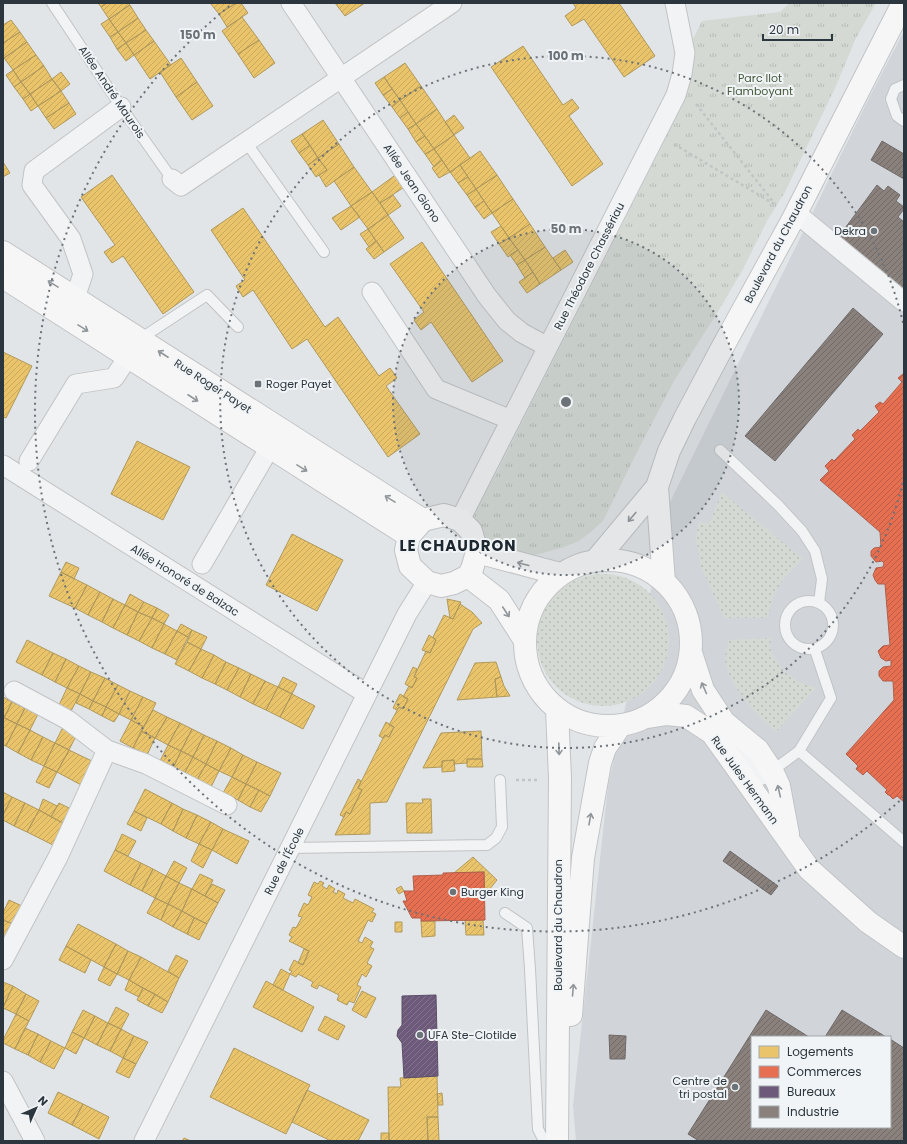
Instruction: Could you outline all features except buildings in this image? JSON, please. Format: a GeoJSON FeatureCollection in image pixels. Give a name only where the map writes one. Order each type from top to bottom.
{"type":"FeatureCollection","features":[{"type":"Feature","properties":{"kind":"main road","name":"Boulevard du Chaudron"},"geometry":{"type":"LineString","coordinates":[[596,560],[657,487],[669,451],[796,213],[903,3]]}},
{"type":"Feature","properties":{"kind":"main road","name":"Rue Roger Payet"},"geometry":{"type":"LineString","coordinates":[[3,252],[140,339],[409,536]]}},
{"type":"Feature","properties":{"kind":"main road","name":"Rue Roger Payet"},"geometry":{"type":"LineString","coordinates":[[3,277],[128,357],[423,520]]}},
{"type":"Feature","properties":{"kind":"main road","name":"Boulevard du Chaudron"},"geometry":{"type":"LineString","coordinates":[[657,487],[664,582]]}},
{"type":"Feature","properties":{"kind":"main road"},"geometry":{"type":"LineString","coordinates":[[444,515],[460,520],[471,531],[477,552],[472,569],[468,576],[454,583],[441,586],[427,582],[410,566],[406,550],[409,536],[423,520],[444,515]]}},
{"type":"Feature","properties":{"kind":"main road"},"geometry":{"type":"LineString","coordinates":[[477,552],[560,574]]}},
{"type":"Feature","properties":{"kind":"main road"},"geometry":{"type":"LineString","coordinates":[[596,560],[614,560],[632,564],[649,571],[664,582],[680,602],[690,627],[691,653],[684,679],[669,701],[648,717],[620,726],[606,727],[580,723],[557,710],[538,690],[527,666],[524,639],[529,614],[541,592],[560,574],[577,565],[596,560]]}},
{"type":"Feature","properties":{"kind":"main road"},"geometry":{"type":"LineString","coordinates":[[468,576],[499,600],[524,639]]}},
{"type":"Feature","properties":{"kind":"main road","name":"Rue Jules Hermann"},"geometry":{"type":"LineString","coordinates":[[691,653],[703,690],[724,722],[758,750],[772,771],[779,786],[790,843]]}},
{"type":"Feature","properties":{"kind":"main road","name":"Boulevard du Chaudron"},"geometry":{"type":"LineString","coordinates":[[557,710],[560,778],[557,1141]]}},
{"type":"Feature","properties":{"kind":"main road","name":"Rue Jules Hermann"},"geometry":{"type":"LineString","coordinates":[[648,717],[667,714],[686,716],[712,733],[809,870],[868,922],[904,947]]}},
{"type":"Feature","properties":{"kind":"main road","name":"Boulevard du Chaudron"},"geometry":{"type":"LineString","coordinates":[[571,1141],[571,1015],[583,858],[600,763],[605,748],[620,726]]}},
{"type":"Feature","properties":{"kind":"street","name":"Allée Jean Giono"},"geometry":{"type":"LineString","coordinates":[[290,3],[342,78],[487,296],[507,321],[522,333],[548,348]]}},
{"type":"Feature","properties":{"kind":"street"},"geometry":{"type":"LineString","coordinates":[[172,179],[182,186],[452,3]]}},
{"type":"Feature","properties":{"kind":"street","name":"Rue Théodore Chassériau"},"geometry":{"type":"LineString","coordinates":[[460,520],[676,95],[685,53],[675,3]]}},
{"type":"Feature","properties":{"kind":"street"},"geometry":{"type":"LineString","coordinates":[[62,315],[75,298],[83,274],[71,239],[32,185],[34,171],[121,107]]}},
{"type":"Feature","properties":{"kind":"street"},"geometry":{"type":"LineString","coordinates":[[796,213],[904,302]]}},
{"type":"Feature","properties":{"kind":"street"},"geometry":{"type":"LineString","coordinates":[[372,292],[436,389],[511,420]]}},
{"type":"Feature","properties":{"kind":"street"},"geometry":{"type":"LineString","coordinates":[[29,461],[76,384],[114,378],[140,339]]}},
{"type":"Feature","properties":{"kind":"street"},"geometry":{"type":"LineString","coordinates":[[202,564],[275,439]]}},
{"type":"Feature","properties":{"kind":"street","name":"Allée Honoré de Balzac"},"geometry":{"type":"LineString","coordinates":[[3,465],[367,694]]}},
{"type":"Feature","properties":{"kind":"street","name":"Rue de l'École"},"geometry":{"type":"LineString","coordinates":[[144,1141],[407,614],[427,582]]}},
{"type":"Feature","properties":{"kind":"street"},"geometry":{"type":"LineString","coordinates":[[14,691],[68,720],[108,750],[146,764],[227,804]]}},
{"type":"Feature","properties":{"kind":"street"},"geometry":{"type":"LineString","coordinates":[[722,746],[749,766],[756,777],[772,771]]}},
{"type":"Feature","properties":{"kind":"street"},"geometry":{"type":"LineString","coordinates":[[3,960],[58,857],[108,750]]}},
{"type":"Feature","properties":{"kind":"street"},"geometry":{"type":"LineString","coordinates":[[3,1081],[35,1141]]}},
{"type":"Feature","properties":{"kind":"lane","name":"Allée André Maurois"},"geometry":{"type":"LineString","coordinates":[[52,3],[121,107],[172,179]]}},
{"type":"Feature","properties":{"kind":"lane"},"geometry":{"type":"LineString","coordinates":[[904,85],[895,89],[891,99],[897,116],[904,121]]}},
{"type":"Feature","properties":{"kind":"lane"},"geometry":{"type":"LineString","coordinates":[[246,142],[324,252]]}},
{"type":"Feature","properties":{"kind":"lane"},"geometry":{"type":"LineString","coordinates":[[140,339],[207,295],[238,327]]}},
{"type":"Feature","properties":{"kind":"lane"},"geometry":{"type":"LineString","coordinates":[[720,450],[778,505],[802,531],[815,551],[822,580],[819,603]]}},
{"type":"Feature","properties":{"kind":"lane"},"geometry":{"type":"LineString","coordinates":[[803,601],[819,603],[826,608],[831,615],[834,623],[833,632],[829,640],[823,646],[815,650],[798,648],[786,635],[786,618],[789,611],[795,605],[803,601]]}},
{"type":"Feature","properties":{"kind":"lane"},"geometry":{"type":"LineString","coordinates":[[772,771],[799,751],[831,698],[815,650]]}},
{"type":"Feature","properties":{"kind":"lane"},"geometry":{"type":"LineString","coordinates":[[799,751],[904,842]]}},
{"type":"Feature","properties":{"kind":"lane"},"geometry":{"type":"LineString","coordinates":[[290,848],[487,845],[496,838],[502,827],[500,780]]}},
{"type":"Feature","properties":{"kind":"lane"},"geometry":{"type":"LineString","coordinates":[[505,913],[527,928],[538,1129],[544,1141]]}},
{"type":"Feature","properties":{"kind":"path"},"geometry":{"type":"LineString","coordinates":[[656,134],[776,206],[679,84]]}},
{"type":"Feature","properties":{"kind":"path"},"geometry":{"type":"LineString","coordinates":[[500,780],[560,778]]}},
{"type":"Feature","properties":{"kind":"shaded area"},"geometry":{"type":"Polygon","coordinates":[[[904,31],[904,1141],[576,1141],[573,1105],[608,786],[670,502],[870,96],[904,31]]]}},
{"type":"Feature","properties":{"kind":"green space","name":"Parc Ilot Flamboyant"},"geometry":{"type":"Polygon","coordinates":[[[789,3],[876,3],[856,38],[836,86],[785,192],[767,221],[743,269],[674,381],[603,521],[579,541],[532,556],[490,545],[484,537],[474,516],[682,106],[694,63],[693,39],[702,21],[780,12],[789,3]]]}},
{"type":"Feature","properties":{"kind":"green space"},"geometry":{"type":"Polygon","coordinates":[[[722,492],[803,559],[784,578],[775,593],[767,618],[724,618],[701,567],[696,538],[699,522],[709,524],[722,492]]]}},
{"type":"Feature","properties":{"kind":"green space"},"geometry":{"type":"Polygon","coordinates":[[[609,574],[628,579],[640,585],[650,593],[658,603],[664,615],[668,627],[668,653],[664,665],[658,677],[650,687],[640,695],[628,701],[616,705],[597,706],[578,701],[566,695],[556,687],[548,677],[542,665],[538,653],[537,634],[542,615],[548,603],[556,593],[566,585],[578,579],[590,575],[609,574]]]}},
{"type":"Feature","properties":{"kind":"green space"},"geometry":{"type":"Polygon","coordinates":[[[771,638],[770,648],[776,661],[797,681],[816,688],[776,732],[752,709],[737,689],[727,669],[725,659],[729,640],[771,638]]]}},
{"type":"Feature","properties":{"kind":"place","name":"Dekra"},"geometry":{"type":"Point","coordinates":[874,231]}},
{"type":"Feature","properties":{"kind":"place","name":"Roger Payet"},"geometry":{"type":"Point","coordinates":[258,384]}},
{"type":"Feature","properties":{"kind":"place","name":"Burger King"},"geometry":{"type":"Point","coordinates":[453,892]}},
{"type":"Feature","properties":{"kind":"place","name":"UFA Ste-Clotilde"},"geometry":{"type":"Point","coordinates":[420,1035]}},
{"type":"Feature","properties":{"kind":"place","name":"Centre de tri postal"},"geometry":{"type":"Point","coordinates":[735,1087]}},
{"type":"Feature","properties":{"kind":"district","name":"LE CHAUDRON"},"geometry":{"type":"Point","coordinates":[458,545]}}]}
